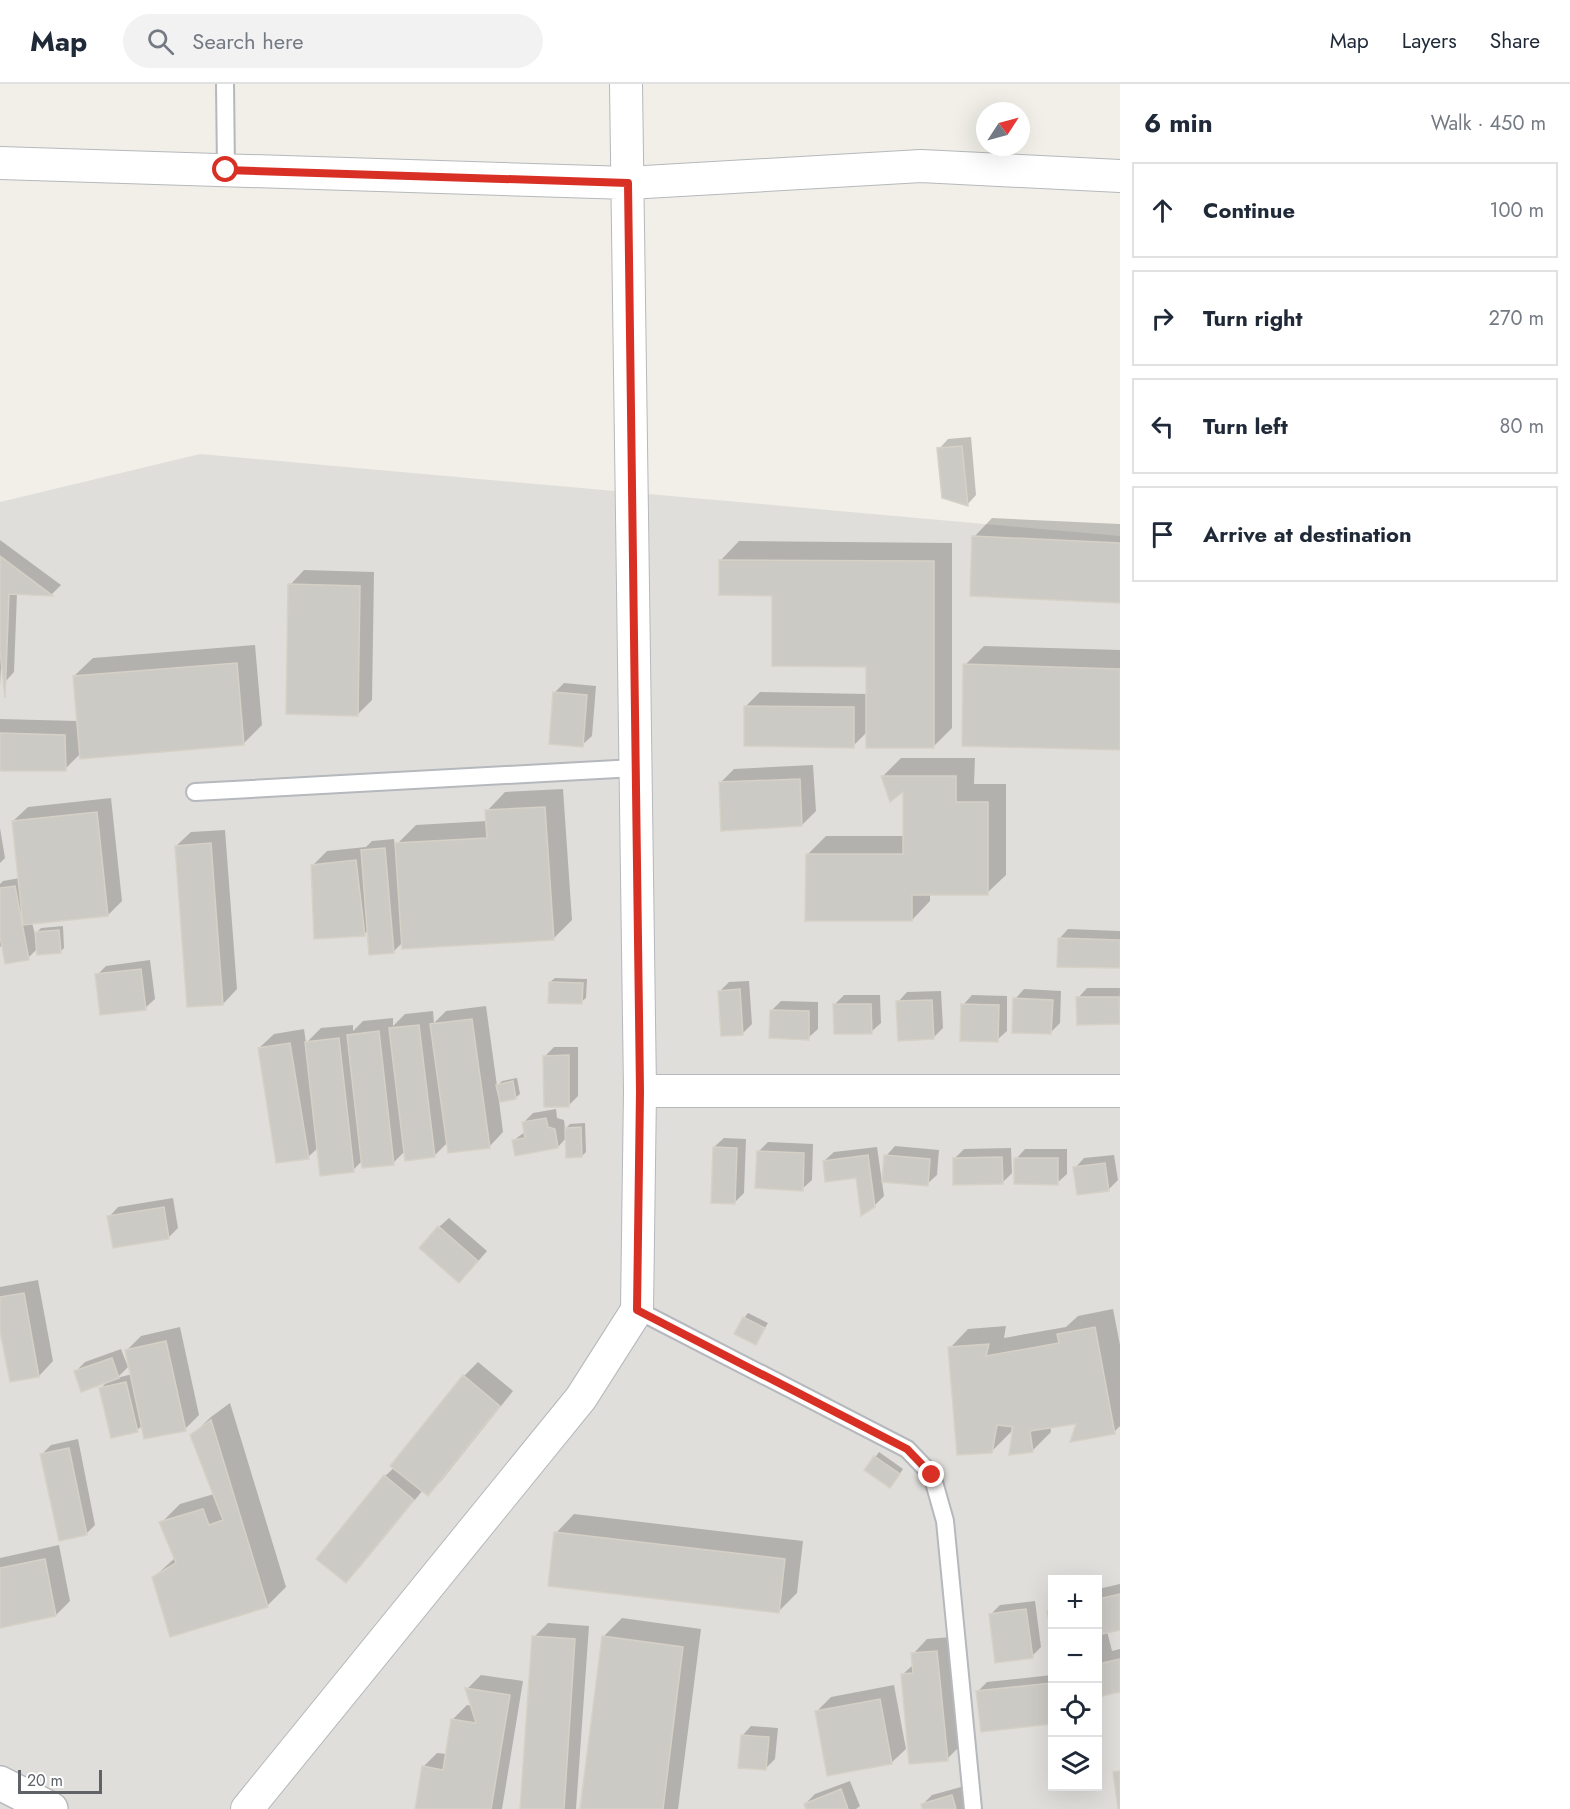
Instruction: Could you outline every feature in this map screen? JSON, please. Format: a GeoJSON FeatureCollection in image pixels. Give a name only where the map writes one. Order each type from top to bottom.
{"type":"FeatureCollection","features":[{"type":"Feature","properties":{"kind":"street"},"geometry":{"type":"LineString","coordinates":[[248,1809],[581,1398],[637,1310],[640,1091],[626,84]]}},
{"type":"Feature","properties":{"kind":"street"},"geometry":{"type":"LineString","coordinates":[[0,163],[628,183],[921,166],[1120,176]]}},
{"type":"Feature","properties":{"kind":"street"},"geometry":{"type":"LineString","coordinates":[[640,1091],[1120,1091]]}},
{"type":"Feature","properties":{"kind":"street"},"geometry":{"type":"LineString","coordinates":[[0,1783],[51,1809]]}},
{"type":"Feature","properties":{"kind":"lane"},"geometry":{"type":"LineString","coordinates":[[225,84],[226,170]]}},
{"type":"Feature","properties":{"kind":"lane"},"geometry":{"type":"LineString","coordinates":[[195,792],[635,768]]}},
{"type":"Feature","properties":{"kind":"lane"},"geometry":{"type":"LineString","coordinates":[[637,1310],[907,1449],[932,1475],[945,1521],[973,1809]]}},
{"type":"Feature","properties":{"kind":"shaded area"},"geometry":{"type":"Polygon","coordinates":[[[200,454],[1120,536],[1120,1809],[0,1809],[0,502],[200,454]]]}},
{"type":"Feature","properties":{"kind":"building"},"geometry":{"type":"Polygon","coordinates":[[[962,446],[968,506],[942,498],[937,448],[962,446]]]}},
{"type":"Feature","properties":{"kind":"building"},"geometry":{"type":"Polygon","coordinates":[[[972,536],[1120,543],[1120,603],[970,596],[972,536]]]}},
{"type":"Feature","properties":{"kind":"building"},"geometry":{"type":"Polygon","coordinates":[[[0,556],[53,596],[9,594],[5,698],[0,651],[0,556]]]}},
{"type":"Feature","properties":{"kind":"building"},"geometry":{"type":"Polygon","coordinates":[[[719,560],[934,561],[934,748],[866,748],[866,667],[772,666],[772,596],[719,595],[719,560]]]}},
{"type":"Feature","properties":{"kind":"building"},"geometry":{"type":"Polygon","coordinates":[[[288,584],[360,586],[358,716],[286,714],[288,584]]]}},
{"type":"Feature","properties":{"kind":"building"},"geometry":{"type":"Polygon","coordinates":[[[237,663],[244,745],[80,759],[73,676],[237,663]]]}},
{"type":"Feature","properties":{"kind":"building"},"geometry":{"type":"Polygon","coordinates":[[[963,664],[1120,669],[1120,750],[962,746],[963,664]]]}},
{"type":"Feature","properties":{"kind":"building"},"geometry":{"type":"Polygon","coordinates":[[[553,692],[587,695],[583,747],[549,744],[553,692]]]}},
{"type":"Feature","properties":{"kind":"building"},"geometry":{"type":"Polygon","coordinates":[[[744,706],[854,707],[854,748],[744,746],[744,706]]]}},
{"type":"Feature","properties":{"kind":"building"},"geometry":{"type":"Polygon","coordinates":[[[0,733],[65,735],[66,771],[0,771],[0,733]]]}},
{"type":"Feature","properties":{"kind":"building"},"geometry":{"type":"Polygon","coordinates":[[[881,776],[956,776],[956,802],[988,802],[988,895],[912,895],[912,921],[805,921],[806,854],[903,854],[903,792],[890,802],[881,776]]]}},
{"type":"Feature","properties":{"kind":"building"},"geometry":{"type":"Polygon","coordinates":[[[800,779],[802,826],[721,831],[719,782],[800,779]]]}},
{"type":"Feature","properties":{"kind":"building"},"geometry":{"type":"Polygon","coordinates":[[[545,807],[554,940],[402,949],[395,843],[487,838],[485,810],[545,807]]]}},
{"type":"Feature","properties":{"kind":"building"},"geometry":{"type":"Polygon","coordinates":[[[97,812],[108,916],[23,925],[12,821],[97,812]]]}},
{"type":"Feature","properties":{"kind":"building"},"geometry":{"type":"Polygon","coordinates":[[[211,843],[223,1005],[187,1007],[175,846],[211,843]]]}},
{"type":"Feature","properties":{"kind":"building"},"geometry":{"type":"Polygon","coordinates":[[[385,848],[394,953],[369,955],[361,850],[385,848]]]}},
{"type":"Feature","properties":{"kind":"building"},"geometry":{"type":"Polygon","coordinates":[[[356,860],[365,936],[314,939],[311,865],[356,860]]]}},
{"type":"Feature","properties":{"kind":"building"},"geometry":{"type":"Polygon","coordinates":[[[15,886],[29,960],[5,964],[0,936],[0,888],[15,886]]]}},
{"type":"Feature","properties":{"kind":"building"},"geometry":{"type":"Polygon","coordinates":[[[59,930],[61,953],[37,955],[35,932],[59,930]]]}},
{"type":"Feature","properties":{"kind":"building"},"geometry":{"type":"Polygon","coordinates":[[[1058,938],[1120,940],[1120,968],[1057,967],[1058,938]]]}},
{"type":"Feature","properties":{"kind":"building"},"geometry":{"type":"Polygon","coordinates":[[[141,969],[146,1010],[100,1015],[95,974],[141,969]]]}},
{"type":"Feature","properties":{"kind":"building"},"geometry":{"type":"Polygon","coordinates":[[[549,982],[583,983],[582,1004],[548,1003],[549,982]]]}},
{"type":"Feature","properties":{"kind":"building"},"geometry":{"type":"Polygon","coordinates":[[[740,989],[743,1035],[721,1036],[718,991],[740,989]]]}},
{"type":"Feature","properties":{"kind":"building"},"geometry":{"type":"Polygon","coordinates":[[[1076,997],[1119,997],[1120,1024],[1077,1025],[1076,997]]]}},
{"type":"Feature","properties":{"kind":"building"},"geometry":{"type":"Polygon","coordinates":[[[1013,998],[1053,1000],[1051,1034],[1012,1033],[1013,998]]]}},
{"type":"Feature","properties":{"kind":"building"},"geometry":{"type":"Polygon","coordinates":[[[932,1000],[934,1039],[898,1041],[896,1001],[932,1000]]]}},
{"type":"Feature","properties":{"kind":"building"},"geometry":{"type":"Polygon","coordinates":[[[833,1004],[871,1004],[872,1034],[834,1034],[833,1004]]]}},
{"type":"Feature","properties":{"kind":"building"},"geometry":{"type":"Polygon","coordinates":[[[961,1004],[999,1005],[998,1042],[960,1041],[961,1004]]]}},
{"type":"Feature","properties":{"kind":"building"},"geometry":{"type":"Polygon","coordinates":[[[770,1010],[809,1011],[809,1040],[769,1038],[770,1010]]]}},
{"type":"Feature","properties":{"kind":"building"},"geometry":{"type":"Polygon","coordinates":[[[472,1019],[490,1148],[448,1153],[430,1024],[472,1019]]]}},
{"type":"Feature","properties":{"kind":"building"},"geometry":{"type":"Polygon","coordinates":[[[419,1025],[435,1157],[405,1161],[389,1028],[419,1025]]]}},
{"type":"Feature","properties":{"kind":"building"},"geometry":{"type":"Polygon","coordinates":[[[379,1031],[394,1165],[362,1168],[347,1035],[379,1031]]]}},
{"type":"Feature","properties":{"kind":"building"},"geometry":{"type":"Polygon","coordinates":[[[339,1038],[354,1172],[320,1176],[305,1042],[339,1038]]]}},
{"type":"Feature","properties":{"kind":"building"},"geometry":{"type":"Polygon","coordinates":[[[290,1043],[309,1159],[276,1163],[258,1048],[290,1043]]]}},
{"type":"Feature","properties":{"kind":"building"},"geometry":{"type":"Polygon","coordinates":[[[569,1055],[569,1107],[544,1107],[543,1056],[569,1055]]]}},
{"type":"Feature","properties":{"kind":"building"},"geometry":{"type":"Polygon","coordinates":[[[513,1081],[516,1099],[500,1102],[496,1085],[513,1081]]]}},
{"type":"Feature","properties":{"kind":"building"},"geometry":{"type":"Polygon","coordinates":[[[546,1118],[548,1127],[555,1129],[558,1148],[515,1156],[512,1140],[525,1138],[522,1122],[546,1118]]]}},
{"type":"Feature","properties":{"kind":"building"},"geometry":{"type":"Polygon","coordinates":[[[581,1127],[582,1157],[566,1158],[565,1128],[581,1127]]]}},
{"type":"Feature","properties":{"kind":"building"},"geometry":{"type":"Polygon","coordinates":[[[713,1147],[737,1148],[735,1204],[711,1203],[713,1147]]]}},
{"type":"Feature","properties":{"kind":"building"},"geometry":{"type":"Polygon","coordinates":[[[757,1151],[804,1153],[803,1191],[755,1188],[757,1151]]]}},
{"type":"Feature","properties":{"kind":"building"},"geometry":{"type":"Polygon","coordinates":[[[868,1155],[875,1207],[861,1216],[856,1178],[825,1182],[823,1161],[868,1155]]]}},
{"type":"Feature","properties":{"kind":"building"},"geometry":{"type":"Polygon","coordinates":[[[884,1155],[930,1159],[928,1186],[882,1182],[884,1155]]]}},
{"type":"Feature","properties":{"kind":"building"},"geometry":{"type":"Polygon","coordinates":[[[1002,1157],[1003,1184],[953,1185],[953,1158],[1002,1157]]]}},
{"type":"Feature","properties":{"kind":"building"},"geometry":{"type":"Polygon","coordinates":[[[1014,1158],[1058,1158],[1058,1185],[1014,1184],[1014,1158]]]}},
{"type":"Feature","properties":{"kind":"building"},"geometry":{"type":"Polygon","coordinates":[[[1105,1163],[1109,1191],[1077,1195],[1073,1167],[1105,1163]]]}},
{"type":"Feature","properties":{"kind":"building"},"geometry":{"type":"Polygon","coordinates":[[[164,1207],[169,1239],[113,1248],[107,1216],[164,1207]]]}},
{"type":"Feature","properties":{"kind":"building"},"geometry":{"type":"Polygon","coordinates":[[[438,1226],[478,1261],[459,1283],[419,1248],[438,1226]]]}},
{"type":"Feature","properties":{"kind":"building"},"geometry":{"type":"Polygon","coordinates":[[[24,1293],[39,1377],[10,1382],[0,1331],[0,1297],[24,1293]]]}},
{"type":"Feature","properties":{"kind":"building"},"geometry":{"type":"Polygon","coordinates":[[[743,1317],[765,1328],[756,1345],[734,1334],[743,1317]]]}},
{"type":"Feature","properties":{"kind":"building"},"geometry":{"type":"Polygon","coordinates":[[[1095,1327],[1115,1434],[1070,1442],[1076,1424],[1030,1431],[1033,1452],[1009,1455],[1013,1427],[997,1425],[992,1453],[957,1455],[948,1347],[989,1344],[986,1356],[1059,1343],[1057,1334],[1095,1327]]]}},
{"type":"Feature","properties":{"kind":"building"},"geometry":{"type":"Polygon","coordinates":[[[166,1341],[186,1431],[144,1439],[125,1350],[166,1341]]]}},
{"type":"Feature","properties":{"kind":"building"},"geometry":{"type":"Polygon","coordinates":[[[112,1358],[119,1378],[81,1392],[74,1371],[112,1358]]]}},
{"type":"Feature","properties":{"kind":"building"},"geometry":{"type":"Polygon","coordinates":[[[463,1375],[500,1406],[428,1496],[390,1466],[463,1375]]]}},
{"type":"Feature","properties":{"kind":"building"},"geometry":{"type":"Polygon","coordinates":[[[126,1382],[138,1432],[111,1438],[99,1388],[126,1382]]]}},
{"type":"Feature","properties":{"kind":"building"},"geometry":{"type":"Polygon","coordinates":[[[211,1420],[268,1607],[170,1637],[152,1577],[176,1563],[159,1522],[203,1509],[209,1525],[223,1520],[190,1435],[211,1420]]]}},
{"type":"Feature","properties":{"kind":"building"},"geometry":{"type":"Polygon","coordinates":[[[69,1448],[87,1535],[59,1541],[40,1454],[69,1448]]]}},
{"type":"Feature","properties":{"kind":"building"},"geometry":{"type":"Polygon","coordinates":[[[874,1456],[900,1474],[890,1488],[864,1470],[874,1456]]]}},
{"type":"Feature","properties":{"kind":"building"},"geometry":{"type":"Polygon","coordinates":[[[384,1475],[414,1500],[346,1583],[316,1559],[384,1475]]]}},
{"type":"Feature","properties":{"kind":"building"},"geometry":{"type":"Polygon","coordinates":[[[554,1532],[785,1559],[779,1613],[548,1586],[554,1532]]]}},
{"type":"Feature","properties":{"kind":"building"},"geometry":{"type":"Polygon","coordinates":[[[45,1559],[56,1616],[0,1628],[0,1568],[45,1559]]]}},
{"type":"Feature","properties":{"kind":"building"},"geometry":{"type":"Polygon","coordinates":[[[1120,1594],[1120,1630],[1102,1634],[1102,1598],[1120,1594]]]}},
{"type":"Feature","properties":{"kind":"building"},"geometry":{"type":"Polygon","coordinates":[[[1026,1609],[1033,1658],[995,1663],[989,1614],[1026,1609]]]}},
{"type":"Feature","properties":{"kind":"building"},"geometry":{"type":"Polygon","coordinates":[[[532,1636],[575,1639],[564,1809],[520,1809],[532,1636]]]}},
{"type":"Feature","properties":{"kind":"building"},"geometry":{"type":"Polygon","coordinates":[[[602,1636],[683,1647],[663,1809],[580,1809],[602,1636]]]}},
{"type":"Feature","properties":{"kind":"building"},"geometry":{"type":"Polygon","coordinates":[[[937,1651],[948,1761],[909,1764],[901,1674],[913,1673],[911,1653],[937,1651]]]}},
{"type":"Feature","properties":{"kind":"building"},"geometry":{"type":"Polygon","coordinates":[[[1120,1659],[1120,1692],[1102,1696],[1102,1663],[1120,1659]]]}},
{"type":"Feature","properties":{"kind":"building"},"geometry":{"type":"Polygon","coordinates":[[[1048,1683],[1048,1724],[981,1732],[976,1691],[1048,1683]]]}},
{"type":"Feature","properties":{"kind":"building"},"geometry":{"type":"Polygon","coordinates":[[[465,1688],[510,1695],[491,1809],[415,1809],[422,1766],[443,1770],[451,1719],[476,1723],[465,1688]]]}},
{"type":"Feature","properties":{"kind":"building"},"geometry":{"type":"Polygon","coordinates":[[[880,1699],[892,1764],[827,1776],[815,1711],[880,1699]]]}},
{"type":"Feature","properties":{"kind":"building"},"geometry":{"type":"Polygon","coordinates":[[[741,1735],[769,1737],[766,1770],[738,1768],[741,1735]]]}},
{"type":"Feature","properties":{"kind":"building"},"geometry":{"type":"Polygon","coordinates":[[[1120,1771],[1120,1809],[1118,1809],[1113,1772],[1120,1771]]]}},
{"type":"Feature","properties":{"kind":"building"},"geometry":{"type":"Polygon","coordinates":[[[841,1789],[848,1809],[806,1809],[804,1804],[841,1789]]]}},
{"type":"Feature","properties":{"kind":"building"},"geometry":{"type":"Polygon","coordinates":[[[952,1795],[956,1809],[922,1809],[921,1804],[952,1795]]]}},
{"type":"Feature","properties":{"kind":"route"},"geometry":{"type":"LineString","coordinates":[[226,170],[628,183],[640,1091],[637,1310],[907,1449],[932,1475]]}}]}
